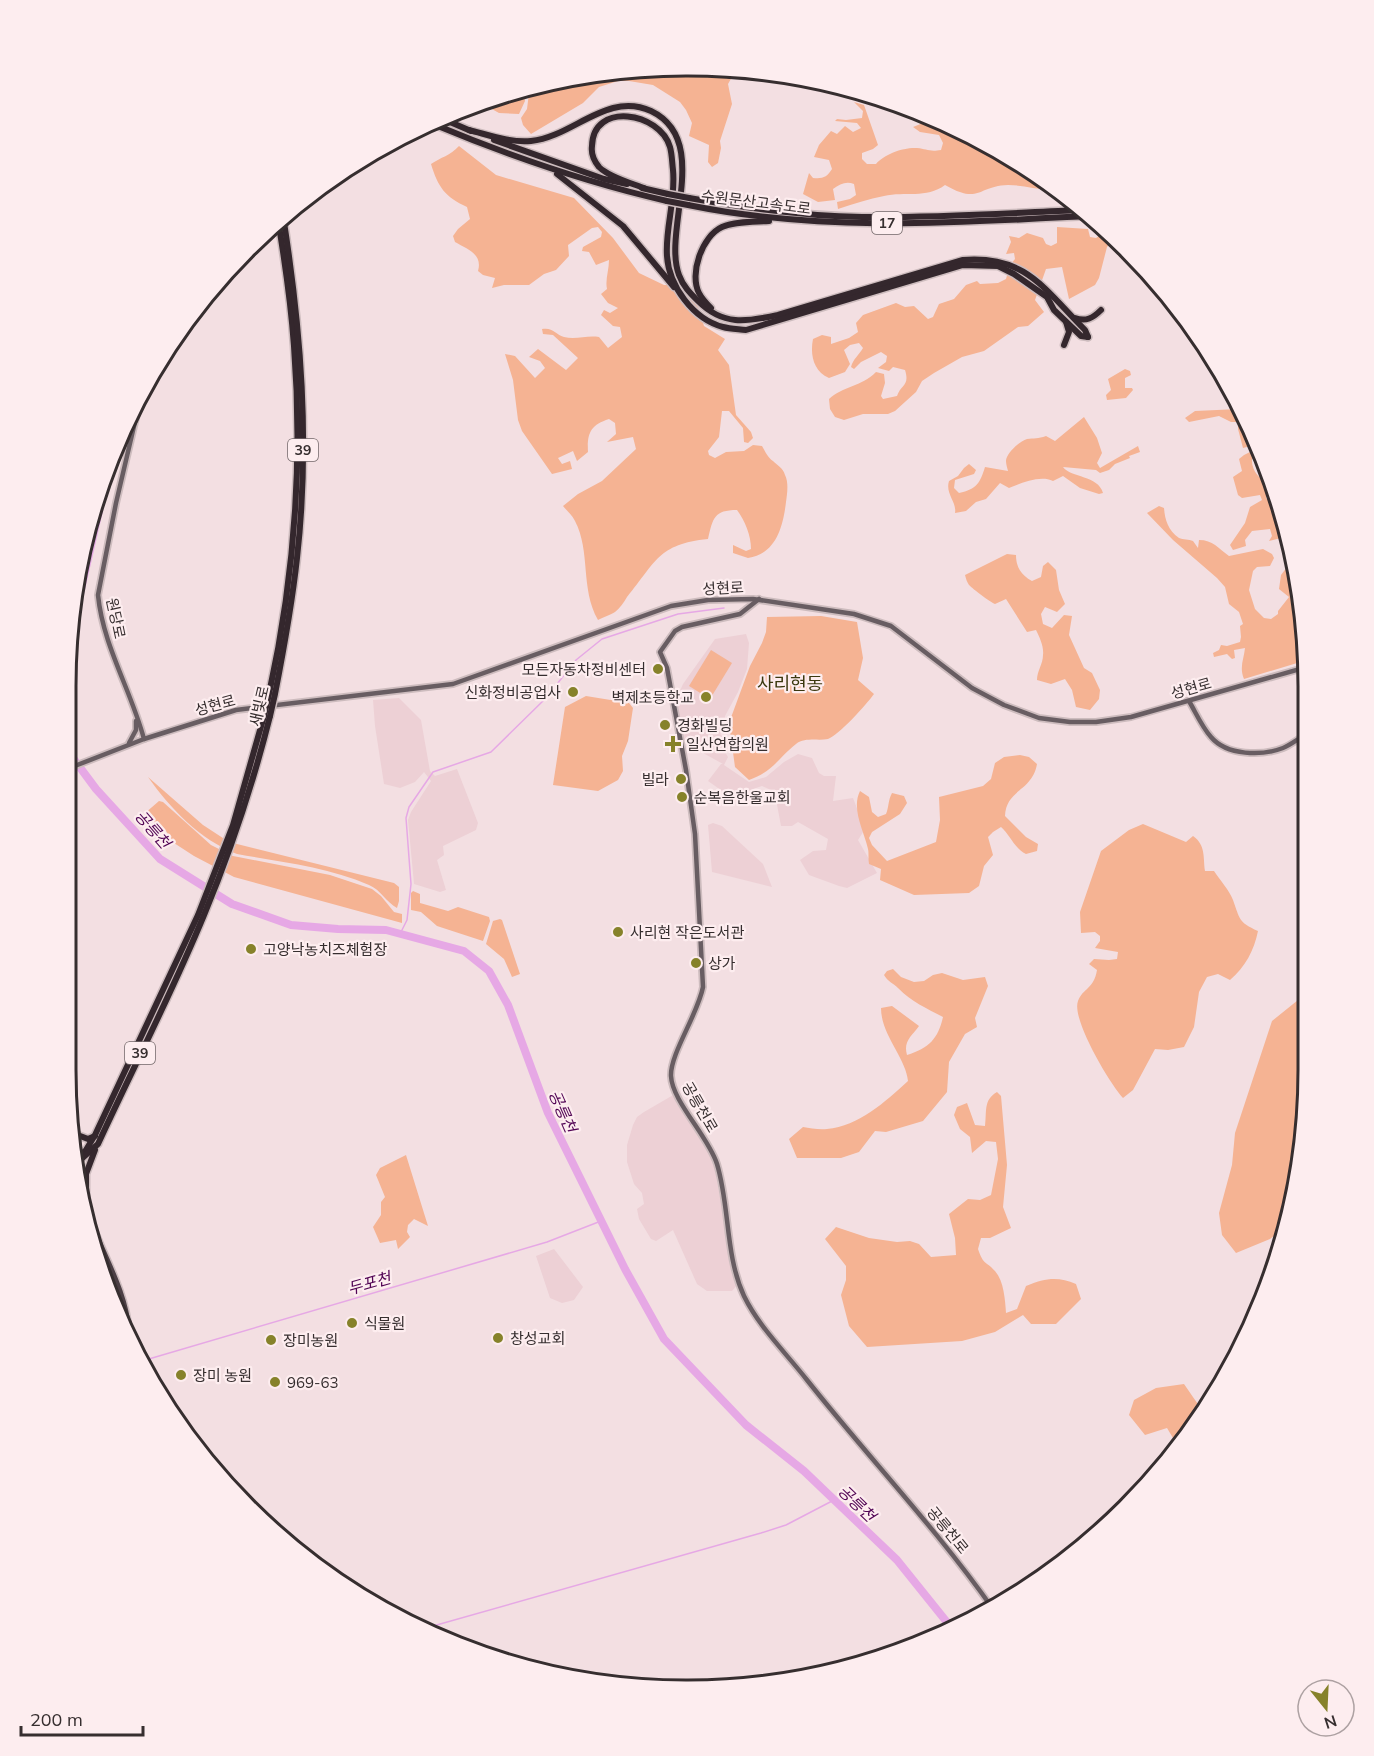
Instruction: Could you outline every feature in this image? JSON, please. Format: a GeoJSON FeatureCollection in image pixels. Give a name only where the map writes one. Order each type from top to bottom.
{"type":"FeatureCollection","features":[{"type":"Feature","properties":{"kind":"highway"},"geometry":{"type":"LineString","coordinates":[[469,130],[507,140],[530,141],[547,138],[613,107],[648,110],[665,119],[674,133],[680,150],[682,174],[676,245],[678,274],[688,291],[703,306],[724,317],[746,322],[778,315],[963,260],[982,259],[999,261],[1030,276],[1072,317],[1088,337],[1081,336],[1066,322],[1054,310],[1047,297],[1014,274],[998,266],[963,265],[746,330],[723,327],[705,320],[692,308],[623,226],[551,170]]}},
{"type":"Feature","properties":{"kind":"highway"},"geometry":{"type":"LineString","coordinates":[[644,188],[600,168],[595,161],[591,150],[592,139],[597,128],[607,119],[621,115],[646,120],[659,129],[670,146],[674,191],[667,254],[669,271],[681,294]]}},
{"type":"Feature","properties":{"kind":"highway","name":"수원문산고속도로"},"geometry":{"type":"LineString","coordinates":[[453,123],[520,150],[668,197]]}},
{"type":"Feature","properties":{"kind":"highway","name":"수원문산고속도로"},"geometry":{"type":"LineString","coordinates":[[444,127],[551,170],[621,190],[782,220],[923,223],[1076,217]]}},
{"type":"Feature","properties":{"kind":"highway","name":"수원문산고속도로"},"geometry":{"type":"LineString","coordinates":[[688,202],[860,217],[1068,211]]}},
{"type":"Feature","properties":{"kind":"highway"},"geometry":{"type":"LineString","coordinates":[[724,317],[709,306],[699,293],[696,283],[698,262],[706,240],[721,227],[735,223],[782,220]]}},
{"type":"Feature","properties":{"kind":"highway","name":"새빛로"},"geometry":{"type":"LineString","coordinates":[[83,1156],[98,1144],[192,937],[253,783],[291,611],[302,485],[303,418],[295,290],[285,227]]}},
{"type":"Feature","properties":{"kind":"highway","name":"새빛로"},"geometry":{"type":"LineString","coordinates":[[272,694],[292,554],[297,483],[294,346],[280,232]]}},
{"type":"Feature","properties":{"kind":"highway"},"geometry":{"type":"LineString","coordinates":[[1072,317],[1081,321],[1089,319],[1101,310]]}},
{"type":"Feature","properties":{"kind":"highway"},"geometry":{"type":"LineString","coordinates":[[1064,345],[1068,332],[1066,322]]}},
{"type":"Feature","properties":{"kind":"highway","name":"새빛로"},"geometry":{"type":"LineString","coordinates":[[83,1154],[95,1136],[192,937]]}},
{"type":"Feature","properties":{"kind":"highway"},"geometry":{"type":"LineString","coordinates":[[81,1136],[88,1139],[95,1136]]}},
{"type":"Feature","properties":{"kind":"highway"},"geometry":{"type":"LineString","coordinates":[[86,1175],[98,1144]]}},
{"type":"Feature","properties":{"kind":"main road","name":"원당로"},"geometry":{"type":"LineString","coordinates":[[133,431],[98,595],[99,610],[107,641],[144,739]]}},
{"type":"Feature","properties":{"kind":"main road","name":"성현로"},"geometry":{"type":"LineString","coordinates":[[76,765],[126,745],[236,710],[453,684],[671,606],[708,600],[759,599],[854,614],[891,626],[972,688],[1004,705],[1039,718],[1096,722],[1131,717],[1297,670]]}},
{"type":"Feature","properties":{"kind":"main road","name":"공릉천로"},"geometry":{"type":"LineString","coordinates":[[759,599],[740,614],[682,627],[675,631],[660,652],[667,668],[695,834],[703,987],[697,1010],[672,1063],[671,1076],[675,1091],[708,1144],[716,1162],[738,1281],[753,1311],[830,1408],[951,1552],[987,1601]]}},
{"type":"Feature","properties":{"kind":"main road"},"geometry":{"type":"LineString","coordinates":[[1189,701],[1212,738],[1226,748],[1251,752],[1270,751],[1284,748],[1298,739]]}},
{"type":"Feature","properties":{"kind":"main road"},"geometry":{"type":"LineString","coordinates":[[126,745],[136,730],[136,718]]}},
{"type":"Feature","properties":{"kind":"main road"},"geometry":{"type":"LineString","coordinates":[[108,1262],[122,1293],[124,1306]]}},
{"type":"Feature","properties":{"kind":"shaded area"},"geometry":{"type":"Polygon","coordinates":[[[687,76],[731,78],[728,84],[732,104],[720,141],[718,163],[712,167],[708,162],[709,145],[689,136],[692,123],[686,110],[680,102],[653,85],[618,81],[599,87],[583,103],[531,134],[523,125],[521,118],[527,109],[528,97],[607,82],[647,78],[687,76]]]}},
{"type":"Feature","properties":{"kind":"shaded area"},"geometry":{"type":"Polygon","coordinates":[[[524,98],[519,114],[499,113],[492,109],[524,98]]]}},
{"type":"Feature","properties":{"kind":"shaded area"},"geometry":{"type":"Polygon","coordinates":[[[854,102],[864,105],[878,145],[862,153],[862,159],[867,164],[876,164],[889,154],[906,149],[941,150],[943,143],[939,135],[920,132],[913,127],[922,123],[992,158],[1039,188],[1008,185],[965,194],[945,185],[930,192],[884,196],[838,209],[837,202],[856,195],[854,184],[841,184],[833,189],[835,200],[818,202],[803,194],[809,173],[813,178],[822,178],[832,169],[829,160],[814,157],[819,145],[831,131],[837,134],[845,126],[853,132],[861,128],[857,123],[835,121],[862,118],[863,111],[854,102]]]}},
{"type":"Feature","properties":{"kind":"shaded area"},"geometry":{"type":"Polygon","coordinates":[[[459,146],[496,175],[574,198],[613,238],[639,273],[664,285],[680,285],[685,295],[696,304],[704,326],[725,339],[718,350],[729,365],[736,415],[751,432],[753,438],[748,443],[744,442],[743,428],[729,411],[722,411],[719,437],[708,451],[709,455],[715,458],[726,452],[744,451],[753,445],[762,446],[783,471],[787,488],[783,521],[772,545],[765,551],[748,558],[733,553],[733,545],[746,551],[751,549],[750,539],[745,523],[737,510],[723,512],[713,521],[708,539],[691,541],[668,550],[652,565],[617,610],[598,620],[589,595],[580,533],[574,519],[563,506],[578,494],[602,481],[636,449],[633,437],[607,442],[616,434],[615,423],[609,419],[603,421],[594,427],[589,435],[588,452],[577,461],[573,451],[558,458],[562,464],[570,461],[572,469],[552,474],[522,431],[518,420],[513,380],[505,354],[515,356],[535,378],[545,368],[540,361],[529,357],[538,349],[566,370],[578,358],[553,335],[543,334],[542,329],[549,329],[568,338],[599,337],[608,348],[622,337],[620,327],[613,326],[601,315],[604,310],[610,313],[618,308],[608,303],[601,294],[607,289],[609,260],[596,265],[589,252],[582,251],[583,247],[601,237],[602,232],[598,227],[592,228],[568,245],[569,256],[556,270],[544,274],[529,285],[504,285],[492,288],[495,278],[478,271],[476,256],[455,242],[453,236],[470,219],[467,207],[443,190],[431,164],[459,146]]]}},
{"type":"Feature","properties":{"kind":"shaded area"},"geometry":{"type":"Polygon","coordinates":[[[1057,227],[1088,229],[1090,237],[1099,236],[1108,245],[1095,285],[1069,299],[1062,267],[1046,269],[1035,300],[1044,312],[1028,326],[1018,327],[984,351],[962,357],[934,373],[922,381],[916,392],[895,411],[888,414],[863,414],[844,420],[835,417],[830,409],[829,399],[834,395],[864,381],[876,372],[884,374],[885,383],[881,396],[883,399],[897,396],[906,382],[905,370],[893,367],[889,371],[878,368],[886,362],[887,356],[881,352],[861,362],[854,369],[851,367],[852,364],[863,348],[859,343],[850,345],[844,350],[850,364],[845,372],[829,378],[816,367],[812,350],[813,339],[822,335],[831,337],[831,344],[849,338],[858,332],[856,323],[863,315],[896,303],[905,307],[914,306],[928,319],[933,317],[939,304],[954,299],[966,285],[977,281],[980,284],[998,283],[1006,279],[1010,265],[1015,259],[1014,253],[1006,254],[1011,242],[1009,236],[1019,238],[1027,233],[1043,238],[1046,244],[1051,246],[1057,243],[1057,227]]]}},
{"type":"Feature","properties":{"kind":"shaded area"},"geometry":{"type":"Polygon","coordinates":[[[1125,369],[1130,371],[1131,375],[1125,378],[1125,388],[1133,390],[1126,398],[1107,400],[1106,395],[1111,390],[1108,379],[1125,369]]]}},
{"type":"Feature","properties":{"kind":"shaded area"},"geometry":{"type":"Polygon","coordinates":[[[1231,409],[1237,422],[1231,422],[1219,416],[1189,422],[1185,418],[1195,411],[1231,409]]]}},
{"type":"Feature","properties":{"kind":"shaded area"},"geometry":{"type":"Polygon","coordinates":[[[1084,417],[1097,438],[1102,453],[1097,463],[1100,468],[1138,446],[1140,452],[1100,473],[1096,470],[1063,467],[1067,471],[1096,483],[1103,493],[1099,494],[1080,488],[1063,476],[1053,481],[1037,479],[1009,488],[1000,483],[986,499],[976,502],[966,511],[955,513],[948,486],[949,481],[958,476],[969,464],[976,470],[974,474],[955,480],[954,488],[959,493],[977,485],[985,467],[1008,471],[1007,458],[1021,442],[1046,436],[1055,441],[1084,417]]]}},
{"type":"Feature","properties":{"kind":"shaded area"},"geometry":{"type":"Polygon","coordinates":[[[1238,424],[1248,447],[1243,448],[1238,424]]]}},
{"type":"Feature","properties":{"kind":"shaded area"},"geometry":{"type":"Polygon","coordinates":[[[1251,453],[1252,463],[1265,491],[1279,538],[1269,541],[1272,536],[1270,529],[1252,531],[1245,540],[1246,546],[1233,550],[1230,545],[1245,523],[1250,507],[1262,500],[1260,495],[1242,498],[1238,495],[1233,477],[1242,471],[1239,459],[1251,453]]]}},
{"type":"Feature","properties":{"kind":"shaded area"},"geometry":{"type":"Polygon","coordinates":[[[1159,506],[1164,508],[1166,521],[1172,532],[1179,538],[1193,541],[1198,548],[1199,540],[1204,540],[1229,556],[1263,549],[1272,554],[1274,558],[1270,566],[1257,567],[1253,571],[1249,590],[1255,609],[1264,618],[1271,619],[1278,614],[1289,597],[1279,589],[1281,575],[1286,568],[1297,663],[1244,679],[1242,667],[1245,648],[1234,650],[1235,658],[1232,659],[1227,654],[1214,657],[1213,653],[1219,650],[1221,645],[1227,646],[1240,642],[1240,626],[1243,624],[1239,612],[1229,604],[1225,587],[1217,578],[1173,540],[1147,513],[1159,506]]]}},
{"type":"Feature","properties":{"kind":"shaded area"},"geometry":{"type":"Polygon","coordinates":[[[1007,554],[1016,555],[1020,570],[1032,581],[1041,577],[1043,566],[1048,562],[1056,570],[1059,590],[1065,604],[1057,612],[1045,607],[1041,614],[1043,624],[1052,628],[1064,615],[1072,616],[1069,635],[1084,668],[1092,673],[1100,690],[1099,699],[1090,710],[1076,707],[1072,690],[1065,679],[1051,684],[1037,680],[1043,652],[1036,630],[1027,632],[1006,599],[995,604],[969,585],[965,575],[1007,554]]]}},
{"type":"Feature","properties":{"kind":"shaded area"},"geometry":{"type":"Polygon","coordinates":[[[821,616],[857,622],[863,658],[858,680],[874,694],[833,737],[800,742],[770,769],[749,780],[735,767],[729,723],[750,666],[766,632],[767,617],[821,616]]]}},
{"type":"Feature","properties":{"kind":"shaded area"},"geometry":{"type":"Polygon","coordinates":[[[746,634],[749,643],[747,669],[725,716],[724,728],[720,734],[722,736],[719,742],[728,757],[724,765],[749,782],[766,777],[798,754],[812,758],[819,773],[824,776],[836,776],[833,801],[853,798],[865,829],[858,840],[877,873],[847,888],[809,875],[800,860],[813,851],[826,850],[828,839],[798,822],[792,826],[781,826],[775,794],[762,786],[750,790],[743,799],[735,800],[708,781],[723,764],[685,743],[675,702],[683,684],[715,639],[746,634]]]}},
{"type":"Feature","properties":{"kind":"shaded area"},"geometry":{"type":"Polygon","coordinates":[[[711,650],[732,663],[710,699],[689,686],[711,650]]]}},
{"type":"Feature","properties":{"kind":"shaded area"},"geometry":{"type":"Polygon","coordinates":[[[586,696],[629,703],[633,708],[628,741],[622,756],[623,771],[618,780],[598,791],[553,785],[565,707],[586,696]]]}},
{"type":"Feature","properties":{"kind":"shaded area"},"geometry":{"type":"Polygon","coordinates":[[[399,698],[421,720],[430,771],[435,776],[457,769],[478,823],[476,830],[443,846],[444,855],[437,860],[446,890],[440,892],[414,884],[408,820],[431,781],[424,772],[415,782],[400,788],[384,784],[373,700],[399,698]]]}},
{"type":"Feature","properties":{"kind":"shaded area"},"geometry":{"type":"Polygon","coordinates":[[[1020,755],[1029,757],[1037,764],[1030,780],[1010,800],[1005,816],[1026,837],[1038,844],[1037,851],[1026,854],[1022,852],[1001,827],[988,837],[993,855],[984,866],[979,886],[969,893],[914,895],[880,880],[881,869],[869,864],[868,849],[859,820],[857,805],[860,791],[869,797],[872,812],[878,817],[886,814],[892,793],[904,796],[907,803],[900,814],[872,832],[869,838],[872,845],[887,861],[936,842],[940,820],[939,797],[983,786],[991,779],[995,763],[1004,757],[1020,755]]]}},
{"type":"Feature","properties":{"kind":"shaded area"},"geometry":{"type":"Polygon","coordinates":[[[148,777],[203,825],[229,842],[394,883],[399,887],[397,908],[373,887],[353,879],[304,866],[237,854],[223,848],[187,822],[148,777]]]}},
{"type":"Feature","properties":{"kind":"shaded area"},"geometry":{"type":"Polygon","coordinates":[[[159,801],[163,802],[211,845],[233,856],[330,875],[372,889],[394,912],[402,914],[402,923],[234,877],[174,843],[166,831],[144,814],[159,801]]]}},
{"type":"Feature","properties":{"kind":"shaded area"},"geometry":{"type":"Polygon","coordinates":[[[713,823],[722,826],[763,864],[772,887],[712,872],[708,825],[713,823]]]}},
{"type":"Feature","properties":{"kind":"shaded area"},"geometry":{"type":"Polygon","coordinates":[[[1143,824],[1186,842],[1193,836],[1200,843],[1205,871],[1214,871],[1231,896],[1241,919],[1258,931],[1248,958],[1230,980],[1218,974],[1207,977],[1199,992],[1194,1027],[1184,1047],[1168,1050],[1155,1049],[1133,1090],[1123,1098],[1093,1051],[1077,1010],[1080,997],[1096,976],[1097,970],[1089,964],[1094,959],[1117,959],[1118,952],[1095,948],[1100,941],[1100,936],[1095,932],[1081,933],[1080,912],[1101,851],[1129,830],[1143,824]]]}},
{"type":"Feature","properties":{"kind":"shaded area"},"geometry":{"type":"Polygon","coordinates":[[[413,891],[420,894],[420,903],[448,911],[458,907],[489,917],[490,921],[483,941],[437,926],[421,912],[411,910],[413,891]]]}},
{"type":"Feature","properties":{"kind":"shaded area"},"geometry":{"type":"Polygon","coordinates":[[[500,919],[520,974],[512,977],[504,959],[486,944],[493,921],[500,919]]]}},
{"type":"Feature","properties":{"kind":"shaded area"},"geometry":{"type":"Polygon","coordinates":[[[893,969],[901,977],[914,982],[924,981],[933,975],[942,973],[963,980],[985,977],[988,986],[975,1018],[977,1027],[965,1034],[949,1062],[947,1092],[923,1121],[886,1132],[875,1131],[859,1152],[841,1158],[797,1158],[789,1139],[803,1127],[827,1129],[850,1123],[881,1105],[908,1081],[903,1064],[885,1028],[881,1008],[892,1006],[919,1026],[907,1042],[907,1055],[927,1046],[935,1037],[943,1017],[914,1001],[887,979],[884,975],[893,969]]]}},
{"type":"Feature","properties":{"kind":"shaded area"},"geometry":{"type":"Polygon","coordinates":[[[1298,1000],[1296,1109],[1286,1188],[1274,1236],[1236,1253],[1222,1235],[1219,1213],[1232,1165],[1235,1133],[1272,1021],[1298,1000]]]}},
{"type":"Feature","properties":{"kind":"shaded area"},"geometry":{"type":"Polygon","coordinates":[[[997,1092],[1001,1096],[1007,1165],[1003,1207],[1011,1228],[990,1238],[981,1238],[978,1249],[980,1254],[983,1261],[998,1275],[1004,1291],[1006,1313],[1017,1309],[1026,1286],[1039,1281],[1057,1279],[1076,1284],[1081,1299],[1056,1324],[1031,1324],[1023,1315],[995,1332],[962,1341],[867,1347],[849,1326],[841,1295],[846,1280],[846,1266],[825,1239],[836,1227],[869,1238],[897,1242],[910,1241],[919,1244],[931,1257],[956,1255],[955,1238],[949,1214],[968,1199],[980,1200],[991,1195],[998,1159],[996,1142],[986,1141],[972,1153],[970,1137],[960,1129],[954,1115],[957,1107],[967,1103],[975,1125],[985,1126],[988,1103],[997,1092]]]}},
{"type":"Feature","properties":{"kind":"shaded area"},"geometry":{"type":"Polygon","coordinates":[[[675,1094],[707,1145],[714,1164],[737,1285],[732,1291],[707,1291],[697,1284],[673,1230],[656,1241],[651,1239],[639,1219],[637,1209],[644,1204],[642,1193],[634,1184],[627,1162],[627,1145],[637,1117],[675,1094]]]}},
{"type":"Feature","properties":{"kind":"shaded area"},"geometry":{"type":"Polygon","coordinates":[[[406,1155],[428,1226],[414,1219],[408,1225],[407,1232],[410,1237],[398,1249],[396,1240],[380,1243],[373,1227],[381,1215],[381,1202],[385,1197],[376,1175],[380,1168],[406,1155]]]}},
{"type":"Feature","properties":{"kind":"shaded area"},"geometry":{"type":"Polygon","coordinates":[[[554,1249],[583,1287],[574,1300],[562,1303],[550,1298],[536,1256],[554,1249]]]}},
{"type":"Feature","properties":{"kind":"shaded area"},"geometry":{"type":"Polygon","coordinates":[[[1184,1384],[1198,1404],[1173,1438],[1167,1428],[1145,1435],[1129,1415],[1134,1400],[1156,1388],[1184,1384]]]}},
{"type":"Feature","properties":{"kind":"waterway"},"geometry":{"type":"LineString","coordinates":[[86,584],[101,516]]}},
{"type":"Feature","properties":{"kind":"waterway"},"geometry":{"type":"LineString","coordinates":[[400,934],[407,920],[411,884],[406,818],[409,807],[433,772],[491,752],[546,698],[576,660],[602,639],[678,614],[724,608]]}},
{"type":"Feature","properties":{"kind":"waterway","name":"공릉천"},"geometry":{"type":"LineString","coordinates":[[76,762],[96,789],[160,859],[232,904],[291,925],[386,930],[464,951],[489,971],[508,1005],[548,1113],[625,1269],[664,1339],[746,1425],[804,1471],[897,1560],[947,1622]]}},
{"type":"Feature","properties":{"kind":"waterway","name":"두포천"},"geometry":{"type":"LineString","coordinates":[[150,1359],[547,1242],[601,1221]]}},
{"type":"Feature","properties":{"kind":"waterway"},"geometry":{"type":"LineString","coordinates":[[436,1625],[761,1533],[786,1525],[834,1500]]}},
{"type":"Feature","properties":{"kind":"place","name":"모든자동차정비센터"},"geometry":{"type":"Point","coordinates":[658,669]}},
{"type":"Feature","properties":{"kind":"place","name":"신화정비공업사"},"geometry":{"type":"Point","coordinates":[573,692]}},
{"type":"Feature","properties":{"kind":"place","name":"벽제초등학교"},"geometry":{"type":"Point","coordinates":[706,697]}},
{"type":"Feature","properties":{"kind":"place","name":"경화빌딩"},"geometry":{"type":"Point","coordinates":[665,725]}},
{"type":"Feature","properties":{"kind":"place","name":"일산연합의원"},"geometry":{"type":"Point","coordinates":[673,744]}},
{"type":"Feature","properties":{"kind":"place","name":"빌라"},"geometry":{"type":"Point","coordinates":[681,779]}},
{"type":"Feature","properties":{"kind":"place","name":"순복음한울교회"},"geometry":{"type":"Point","coordinates":[682,797]}},
{"type":"Feature","properties":{"kind":"place","name":"사리현 작은도서관"},"geometry":{"type":"Point","coordinates":[618,932]}},
{"type":"Feature","properties":{"kind":"place","name":"고양낙농치즈체험장"},"geometry":{"type":"Point","coordinates":[251,949]}},
{"type":"Feature","properties":{"kind":"place","name":"상가"},"geometry":{"type":"Point","coordinates":[696,963]}},
{"type":"Feature","properties":{"kind":"place","name":"식물원"},"geometry":{"type":"Point","coordinates":[352,1323]}},
{"type":"Feature","properties":{"kind":"place","name":"창성교회"},"geometry":{"type":"Point","coordinates":[498,1338]}},
{"type":"Feature","properties":{"kind":"place","name":"장미농원"},"geometry":{"type":"Point","coordinates":[271,1340]}},
{"type":"Feature","properties":{"kind":"place","name":"장미 농원"},"geometry":{"type":"Point","coordinates":[181,1375]}},
{"type":"Feature","properties":{"kind":"place","name":"969-63"},"geometry":{"type":"Point","coordinates":[275,1382]}},
{"type":"Feature","properties":{"kind":"district","name":"사리현동"},"geometry":{"type":"Point","coordinates":[790,683]}}]}
